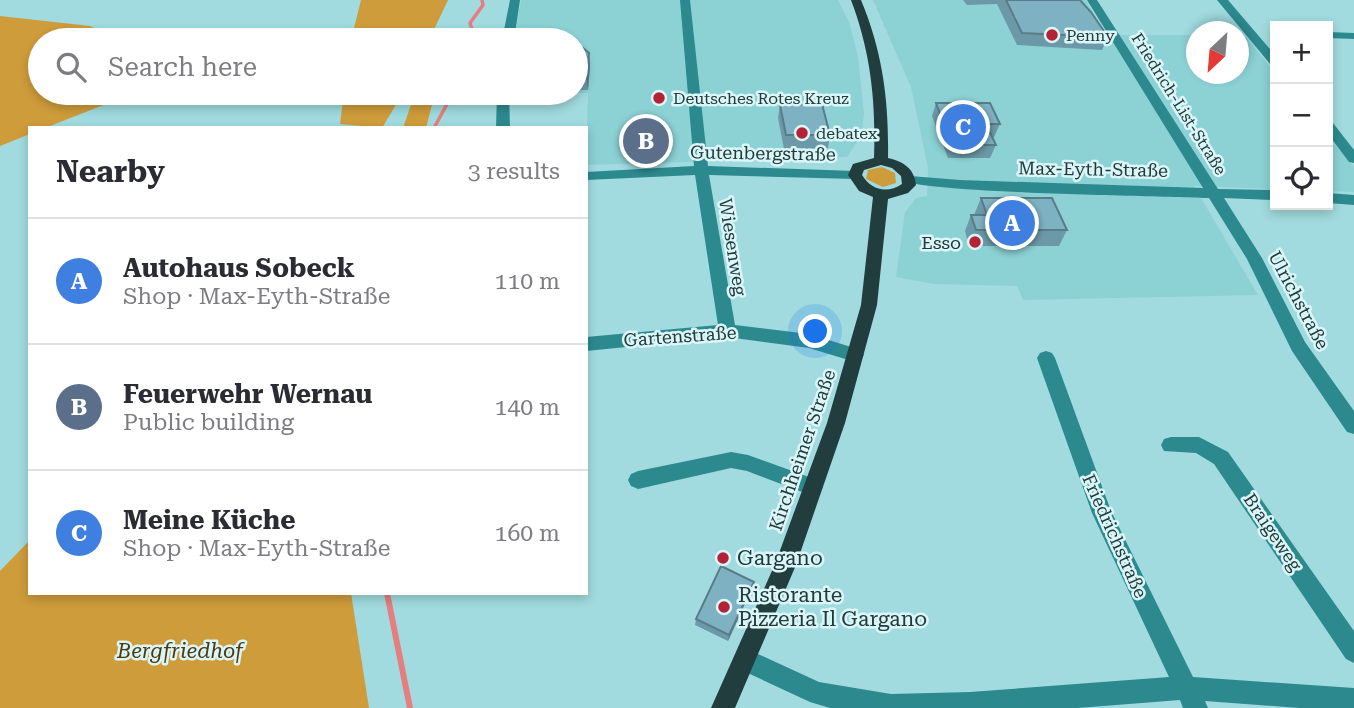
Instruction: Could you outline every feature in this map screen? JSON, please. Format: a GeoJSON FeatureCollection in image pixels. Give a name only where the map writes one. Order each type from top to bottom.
{"type":"FeatureCollection","features":[{"type":"Feature","properties":{"kind":"main road"},"geometry":{"type":"LineString","coordinates":[[856,0],[878,59],[883,105],[881,160]]}},
{"type":"Feature","properties":{"kind":"main road"},"geometry":{"type":"LineString","coordinates":[[881,160],[904,169],[910,180],[909,185],[899,193],[881,194],[866,189],[855,175],[862,164],[881,160]]}},
{"type":"Feature","properties":{"kind":"main road","name":"Kirchheimer Straße"},"geometry":{"type":"LineString","coordinates":[[723,708],[745,660],[813,487],[855,355],[869,305],[881,194]]}},
{"type":"Feature","properties":{"kind":"street"},"geometry":{"type":"LineString","coordinates":[[510,28],[514,0]]}},
{"type":"Feature","properties":{"kind":"street","name":"Wiesenweg"},"geometry":{"type":"LineString","coordinates":[[685,0],[701,170],[727,331]]}},
{"type":"Feature","properties":{"kind":"street","name":"Friedrich-List-Straße"},"geometry":{"type":"LineString","coordinates":[[1092,0],[1213,191]]}},
{"type":"Feature","properties":{"kind":"street"},"geometry":{"type":"LineString","coordinates":[[1222,0],[1270,56]]}},
{"type":"Feature","properties":{"kind":"street"},"geometry":{"type":"LineString","coordinates":[[1333,35],[1354,36]]}},
{"type":"Feature","properties":{"kind":"street"},"geometry":{"type":"LineString","coordinates":[[1254,36],[1270,36]]}},
{"type":"Feature","properties":{"kind":"street"},"geometry":{"type":"LineString","coordinates":[[503,105],[503,126]]}},
{"type":"Feature","properties":{"kind":"street"},"geometry":{"type":"LineString","coordinates":[[1333,132],[1354,159]]}},
{"type":"Feature","properties":{"kind":"street","name":"Gutenbergstraße"},"geometry":{"type":"LineString","coordinates":[[588,176],[701,170],[855,175]]}},
{"type":"Feature","properties":{"kind":"street","name":"Max-Eyth-Straße"},"geometry":{"type":"LineString","coordinates":[[910,180],[960,185],[1270,194]]}},
{"type":"Feature","properties":{"kind":"street","name":"Ulrichstraße"},"geometry":{"type":"LineString","coordinates":[[1213,191],[1254,258],[1298,346],[1354,426]]}},
{"type":"Feature","properties":{"kind":"street"},"geometry":{"type":"LineString","coordinates":[[1333,198],[1354,200]]}},
{"type":"Feature","properties":{"kind":"street","name":"Gartenstraße"},"geometry":{"type":"LineString","coordinates":[[588,344],[727,331],[809,341],[855,355]]}},
{"type":"Feature","properties":{"kind":"street","name":"Friedrichstraße"},"geometry":{"type":"LineString","coordinates":[[1046,358],[1102,513],[1192,698]]}},
{"type":"Feature","properties":{"kind":"street","name":"Braigeweg"},"geometry":{"type":"LineString","coordinates":[[1171,444],[1199,445],[1221,458],[1354,651]]}},
{"type":"Feature","properties":{"kind":"street"},"geometry":{"type":"LineString","coordinates":[[638,480],[731,460],[757,466],[813,487]]}},
{"type":"Feature","properties":{"kind":"street"},"geometry":{"type":"LineString","coordinates":[[745,660],[818,694],[891,706],[1192,698],[1354,701]]}},
{"type":"Feature","properties":{"kind":"shaded area"},"geometry":{"type":"Polygon","coordinates":[[[521,0],[838,0],[849,22],[858,56],[864,114],[861,136],[847,157],[588,165],[588,28],[516,28],[521,0]]]}},
{"type":"Feature","properties":{"kind":"shaded area"},"geometry":{"type":"Polygon","coordinates":[[[873,0],[1086,0],[1106,35],[1186,35],[1186,84],[1249,84],[1249,41],[1270,67],[1270,189],[1194,186],[1258,295],[1023,300],[1017,286],[934,284],[896,277],[905,212],[916,198],[927,196],[928,168],[911,87],[873,0]]]}},
{"type":"Feature","properties":{"kind":"shaded area"},"geometry":{"type":"Polygon","coordinates":[[[1333,142],[1354,167],[1354,192],[1333,191],[1333,142]]]}},
{"type":"Feature","properties":{"kind":"green space"},"geometry":{"type":"Polygon","coordinates":[[[361,0],[448,0],[435,28],[354,28],[361,0]]]}},
{"type":"Feature","properties":{"kind":"green space"},"geometry":{"type":"Polygon","coordinates":[[[0,16],[95,28],[28,28],[28,105],[103,105],[50,126],[28,126],[28,135],[0,146],[0,16]]]}},
{"type":"Feature","properties":{"kind":"green space"},"geometry":{"type":"Polygon","coordinates":[[[342,105],[396,105],[383,126],[340,124],[342,105]]]}},
{"type":"Feature","properties":{"kind":"green space"},"geometry":{"type":"Polygon","coordinates":[[[411,105],[432,105],[427,126],[404,126],[411,105]]]}},
{"type":"Feature","properties":{"kind":"green space"},"geometry":{"type":"Polygon","coordinates":[[[882,167],[895,173],[896,183],[883,187],[866,179],[868,170],[882,167]]]}},
{"type":"Feature","properties":{"kind":"green space","name":"Bergfriedhof"},"geometry":{"type":"Polygon","coordinates":[[[28,542],[28,595],[351,595],[369,708],[0,708],[0,571],[28,542]]]}},
{"type":"Feature","properties":{"kind":"building"},"geometry":{"type":"Polygon","coordinates":[[[1006,0],[1080,0],[1108,37],[1022,33],[1006,0]]]}},
{"type":"Feature","properties":{"kind":"building"},"geometry":{"type":"Polygon","coordinates":[[[936,103],[990,103],[1000,124],[986,124],[996,145],[952,145],[936,103]]]}},
{"type":"Feature","properties":{"kind":"building"},"geometry":{"type":"Polygon","coordinates":[[[822,104],[830,135],[786,135],[780,105],[822,104]]]}},
{"type":"Feature","properties":{"kind":"building"},"geometry":{"type":"Polygon","coordinates":[[[981,198],[1052,198],[1067,230],[976,230],[971,215],[987,215],[981,198]]]}},
{"type":"Feature","properties":{"kind":"building","name":"Ristorante Pizzeria Il Gargano"},"geometry":{"type":"Polygon","coordinates":[[[721,566],[754,582],[729,635],[696,619],[721,566]]]}},
{"type":"Feature","properties":{"kind":"waterway"},"geometry":{"type":"LineString","coordinates":[[472,28],[470,23],[483,5],[482,0]]}},
{"type":"Feature","properties":{"kind":"waterway"},"geometry":{"type":"LineString","coordinates":[[435,126],[446,105]]}},
{"type":"Feature","properties":{"kind":"waterway"},"geometry":{"type":"LineString","coordinates":[[387,595],[410,708]]}},
{"type":"Feature","properties":{"kind":"place","name":"Penny"},"geometry":{"type":"Point","coordinates":[1052,35]}},
{"type":"Feature","properties":{"kind":"place","name":"Deutsches Rotes Kreuz"},"geometry":{"type":"Point","coordinates":[659,98]}},
{"type":"Feature","properties":{"kind":"place","name":"Meine Küche"},"geometry":{"type":"Point","coordinates":[963,127]}},
{"type":"Feature","properties":{"kind":"place","name":"debatex"},"geometry":{"type":"Point","coordinates":[802,133]}},
{"type":"Feature","properties":{"kind":"place","name":"Feuerwehr Wernau"},"geometry":{"type":"Point","coordinates":[646,141]}},
{"type":"Feature","properties":{"kind":"place","name":"Autohaus Sobeck"},"geometry":{"type":"Point","coordinates":[1012,223]}},
{"type":"Feature","properties":{"kind":"place","name":"Esso"},"geometry":{"type":"Point","coordinates":[975,242]}},
{"type":"Feature","properties":{"kind":"place","name":"Gargano"},"geometry":{"type":"Point","coordinates":[723,558]}},
{"type":"Feature","properties":{"kind":"place","name":"Ristorante Pizzeria Il Gargano"},"geometry":{"type":"Point","coordinates":[724,607]}}]}
